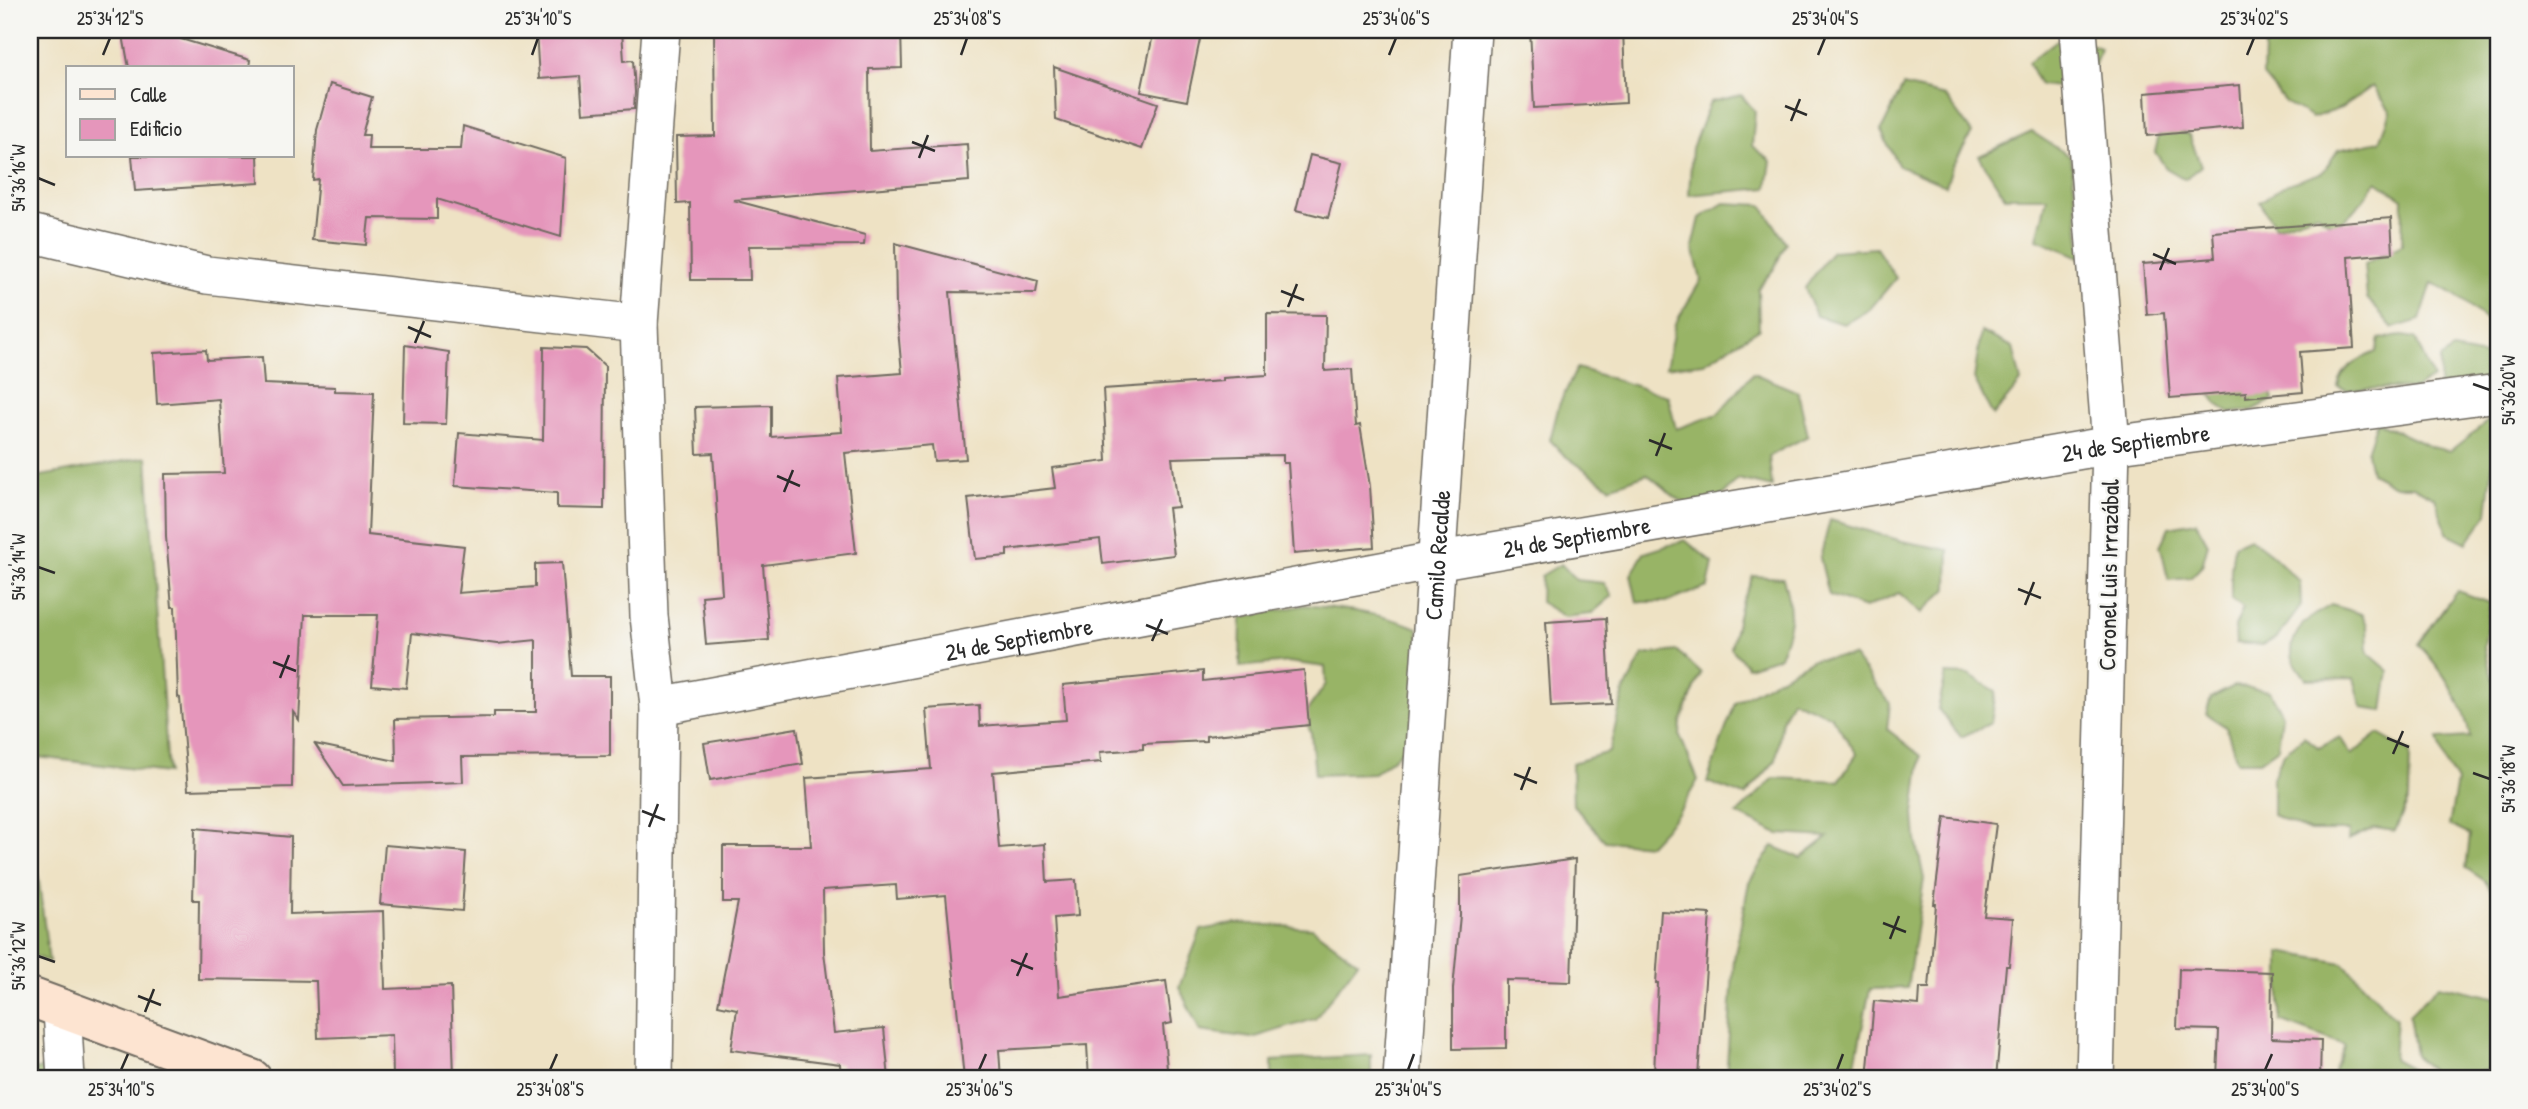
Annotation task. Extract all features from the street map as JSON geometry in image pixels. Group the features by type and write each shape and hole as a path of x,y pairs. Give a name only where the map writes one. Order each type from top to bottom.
{"main road":[{"path":"46,1003 252,1079"}],"street":[{"path":"654,1079 659,706 649,616 639,324 661,30"},
{"name":"Camilo Recalde","path":"1402,1079 1472,30"},
{"name":"Coronel Luis Irrazábal","path":"2078,30 2111,445 2095,1079"},
{"path":"30,233 207,275 639,324"},
{"name":"24 de Septiembre","path":"659,706 1435,561 2111,445 2498,393"},
{"path":"46,1003 66,1079"}],"green space":[{"path":"2295,30 2356,30 2378,39 2380,30 2498,30 2498,329 2458,297 2432,283 2420,320 2393,328 2367,298 2364,264 2402,245 2403,199 2377,181 2356,209 2334,227 2317,213 2275,227 2260,202 2285,185 2323,172 2338,150 2380,141 2391,112 2373,86 2341,108 2312,118 2285,102 2263,76 2264,47"},
{"path":"2064,35 2100,48 2087,90 2040,85 2028,62"},
{"path":"1903,86 1945,96 1972,133 1952,167 1946,186 1899,166 1881,131"},
{"path":"1741,95 1755,111 1752,146 1771,161 1767,188 1689,195 1692,148 1710,102"},
{"path":"2170,128 2189,135 2201,166 2185,179 2166,168 2155,152 2159,135"},
{"path":"2032,132 2071,157 2082,258 2037,239 2047,197 2005,197 1979,156"},
{"path":"1724,203 1762,205 1786,243 1774,269 1758,288 1759,329 1704,363 1666,367 1675,324 1701,280 1693,247 1700,218"},
{"path":"1876,248 1896,278 1870,309 1844,324 1816,316 1805,288 1832,251"},
{"path":"1981,332 2013,347 2021,382 1993,416 1974,379"},
{"path":"2402,336 2415,338 2433,378 2415,389 2347,390 2338,387 2347,369 2376,352 2379,339"},
{"path":"2453,350 2495,358 2498,350 2498,383 2439,385 2440,359"},
{"path":"1577,368 1668,396 1676,429 1718,414 1753,373 1798,392 1808,436 1769,456 1772,487 1738,479 1705,514 1676,498 1647,474 1610,487 1564,455 1550,440 1559,405"},
{"path":"2263,368 2273,400 2253,410 2231,413 2217,404 2205,386"},
{"path":"2498,416 2498,464 2493,462 2487,514 2467,543 2447,533 2435,498 2413,486 2395,486 2371,473 2367,452 2377,422 2431,447 2450,451 2493,417"},
{"path":"147,457 168,773 30,756 30,478"},
{"path":"1830,520 1902,541 1949,550 1948,588 1922,613 1899,593 1865,608 1829,595 1820,558"},
{"path":"2196,522 2208,544 2202,566 2190,578 2169,580 2160,546 2169,527"},
{"path":"2250,538 2300,582 2301,606 2277,638 2262,645 2236,643 2235,627 2243,608 2231,599 2234,545"},
{"path":"1685,540 1713,563 1708,587 1666,602 1637,602 1631,575 1644,553"},
{"path":"1561,564 1576,580 1604,583 1612,596 1591,614 1565,617 1540,602 1541,576"},
{"path":"1753,576 1783,578 1789,600 1790,618 1779,657 1748,667 1731,648 1740,608"},
{"path":"2457,591 2490,603 2484,648 2498,698 2498,901 2485,881 2466,868 2470,835 2449,825 2457,782 2445,762 2438,739 2470,737 2463,711 2451,687 2418,644"},
{"path":"1305,605 1376,615 1418,628 1425,733 1374,773 1315,775 1311,733 1304,715 1326,684 1325,667 1288,662 1240,667 1241,618"},
{"path":"2331,605 2362,614 2367,625 2368,653 2389,671 2383,711 2362,708 2354,678 2306,679 2294,661 2292,646 2298,631"},
{"path":"1677,651 1701,673 1681,722 1680,736 1698,780 1678,814 1649,845 1605,841 1573,805 1572,763 1609,752 1624,691 1643,655"},
{"path":"1853,656 1890,703 1887,729 1921,756 1914,814 1924,879 1907,988 1870,989 1854,1069 1808,1065 1806,1079 1726,1079 1734,959 1749,882 1773,846 1801,858 1828,837 1778,834 1737,814 1774,778 1839,781 1857,754 1831,716 1792,700 1782,720 1776,760 1745,796 1707,782 1735,703 1813,659"},
{"path":"1946,674 1968,675 1996,691 1991,723 1961,737 1938,709"},
{"path":"2234,686 2270,691 2282,715 2278,748 2260,761 2237,761 2226,727 2206,714 2211,698"},
{"path":"2378,734 2410,752 2409,799 2395,831 2374,828 2348,840 2349,831 2310,831 2273,815 2273,778 2283,754 2304,736 2319,748 2340,737 2351,755"},
{"path":"30,812 49,962 30,955"},
{"path":"1236,923 1312,928 1358,962 1315,1019 1252,1038 1200,1031 1179,987 1201,930"},
{"path":"2280,952 2343,963 2396,1019 2393,1059 2431,1079 2331,1079 2345,1045 2280,1021"},
{"path":"2439,985 2498,998 2498,1065 2489,1070 2440,1079 2415,1056 2409,1015"},
{"path":"1371,1055 1371,1079 1272,1079 1272,1061"},
{"path":"46,1066 95,1076 95,1079 30,1079 30,1072"}],"building":[{"path":"122,30 166,30 182,35 181,39 250,60 249,66 129,66"},
{"path":"536,30 622,30 624,61 633,60 634,109 583,113 580,76 539,79"},
{"path":"714,30 901,30 902,68 869,69 870,151 967,144 969,181 733,200 865,235 864,245 749,246 750,280 691,280 690,203 677,204 676,137 715,136"},
{"path":"1154,30 1202,30 1187,101 1141,92"},
{"path":"1530,30 1623,30 1626,103 1534,108"},
{"path":"1054,67 1158,103 1142,149 1056,120"},
{"path":"330,84 372,97 362,135 369,135 368,149 461,149 463,126 566,158 561,237 437,199 437,219 369,218 366,245 312,240 318,179 313,180 317,130"},
{"path":"2240,85 2243,127 2147,136 2145,93"},
{"path":"1310,155 1342,163 1328,218 1296,210"},
{"path":"132,158 258,158 259,183 135,191"},
{"path":"2391,218 2393,253 2348,257 2354,348 2300,352 2303,392 2246,397 2246,392 2170,398 2164,313 2147,315 2143,264 2215,258 2213,232"},
{"path":"895,243 1038,281 1036,293 950,292 966,459 934,461 932,445 845,453 856,553 763,565 769,640 706,645 702,596 722,594 713,453 697,454 695,407 771,405 771,437 842,432 838,378 902,373 896,307"},
{"path":"1267,314 1326,315 1325,371 1352,369 1356,426 1360,425 1370,486 1374,547 1294,554 1288,463 1283,463 1283,455 1172,458 1178,507 1168,508 1174,555 1103,564 1100,539 1007,550 1007,556 975,559 968,498 1055,488 1052,468 1107,461 1103,389 1223,381 1223,378 1267,375"},
{"path":"405,345 449,352 446,424 403,423"},
{"path":"544,347 586,349 605,366 604,509 557,508 557,493 455,486 459,433 543,440"},
{"path":"206,350 207,360 262,357 264,384 335,387 335,391 374,392 368,535 464,546 458,593 535,587 535,564 562,563 571,676 610,676 610,756 462,757 463,782 343,786 315,744 396,761 395,719 494,717 494,712 536,712 536,640 497,644 412,633 406,688 372,685 378,615 305,615 299,720 293,712 292,787 188,790 178,697 175,607 172,607 166,537 165,474 224,473 219,399 157,404 154,353"},
{"path":"1606,618 1611,704 1551,707 1546,622"},
{"path":"1304,670 1309,725 1206,736 1206,741 1143,744 1143,749 1100,752 1101,762 993,772 999,848 1045,844 1047,882 1076,880 1078,916 1054,918 1059,996 1166,981 1172,1023 1163,1025 1168,1079 1089,1079 1087,1045 999,1050 1001,1079 964,1079 946,895 897,899 896,885 823,890 824,952 834,1033 884,1028 889,1079 841,1079 840,1064 731,1050 737,1009 718,1005 738,902 723,902 723,846 811,846 806,778 931,769 926,709 979,705 980,726 1066,720 1063,685 1203,671 1203,681"},
{"path":"797,728 803,764 710,780 704,743"},
{"path":"1945,817 1996,824 1984,916 2013,918 1996,1079 1867,1079 1874,1001 1919,1005 1920,988 1929,988 1934,904"},
{"path":"195,828 291,837 290,914 383,911 385,989 451,986 454,1076 393,1077 392,1035 318,1038 316,981 198,979 199,900 193,900"},
{"path":"385,845 466,852 462,911 380,904"},
{"path":"1575,859 1571,982 1506,980 1506,1048 1453,1049 1453,989 1460,915 1460,876"},
{"path":"1661,911 1710,914 1698,1076 1654,1074"},
{"path":"2179,969 2272,972 2271,1038 2321,1040 2320,1079 2217,1079 2219,1030 2177,1029"}]}
